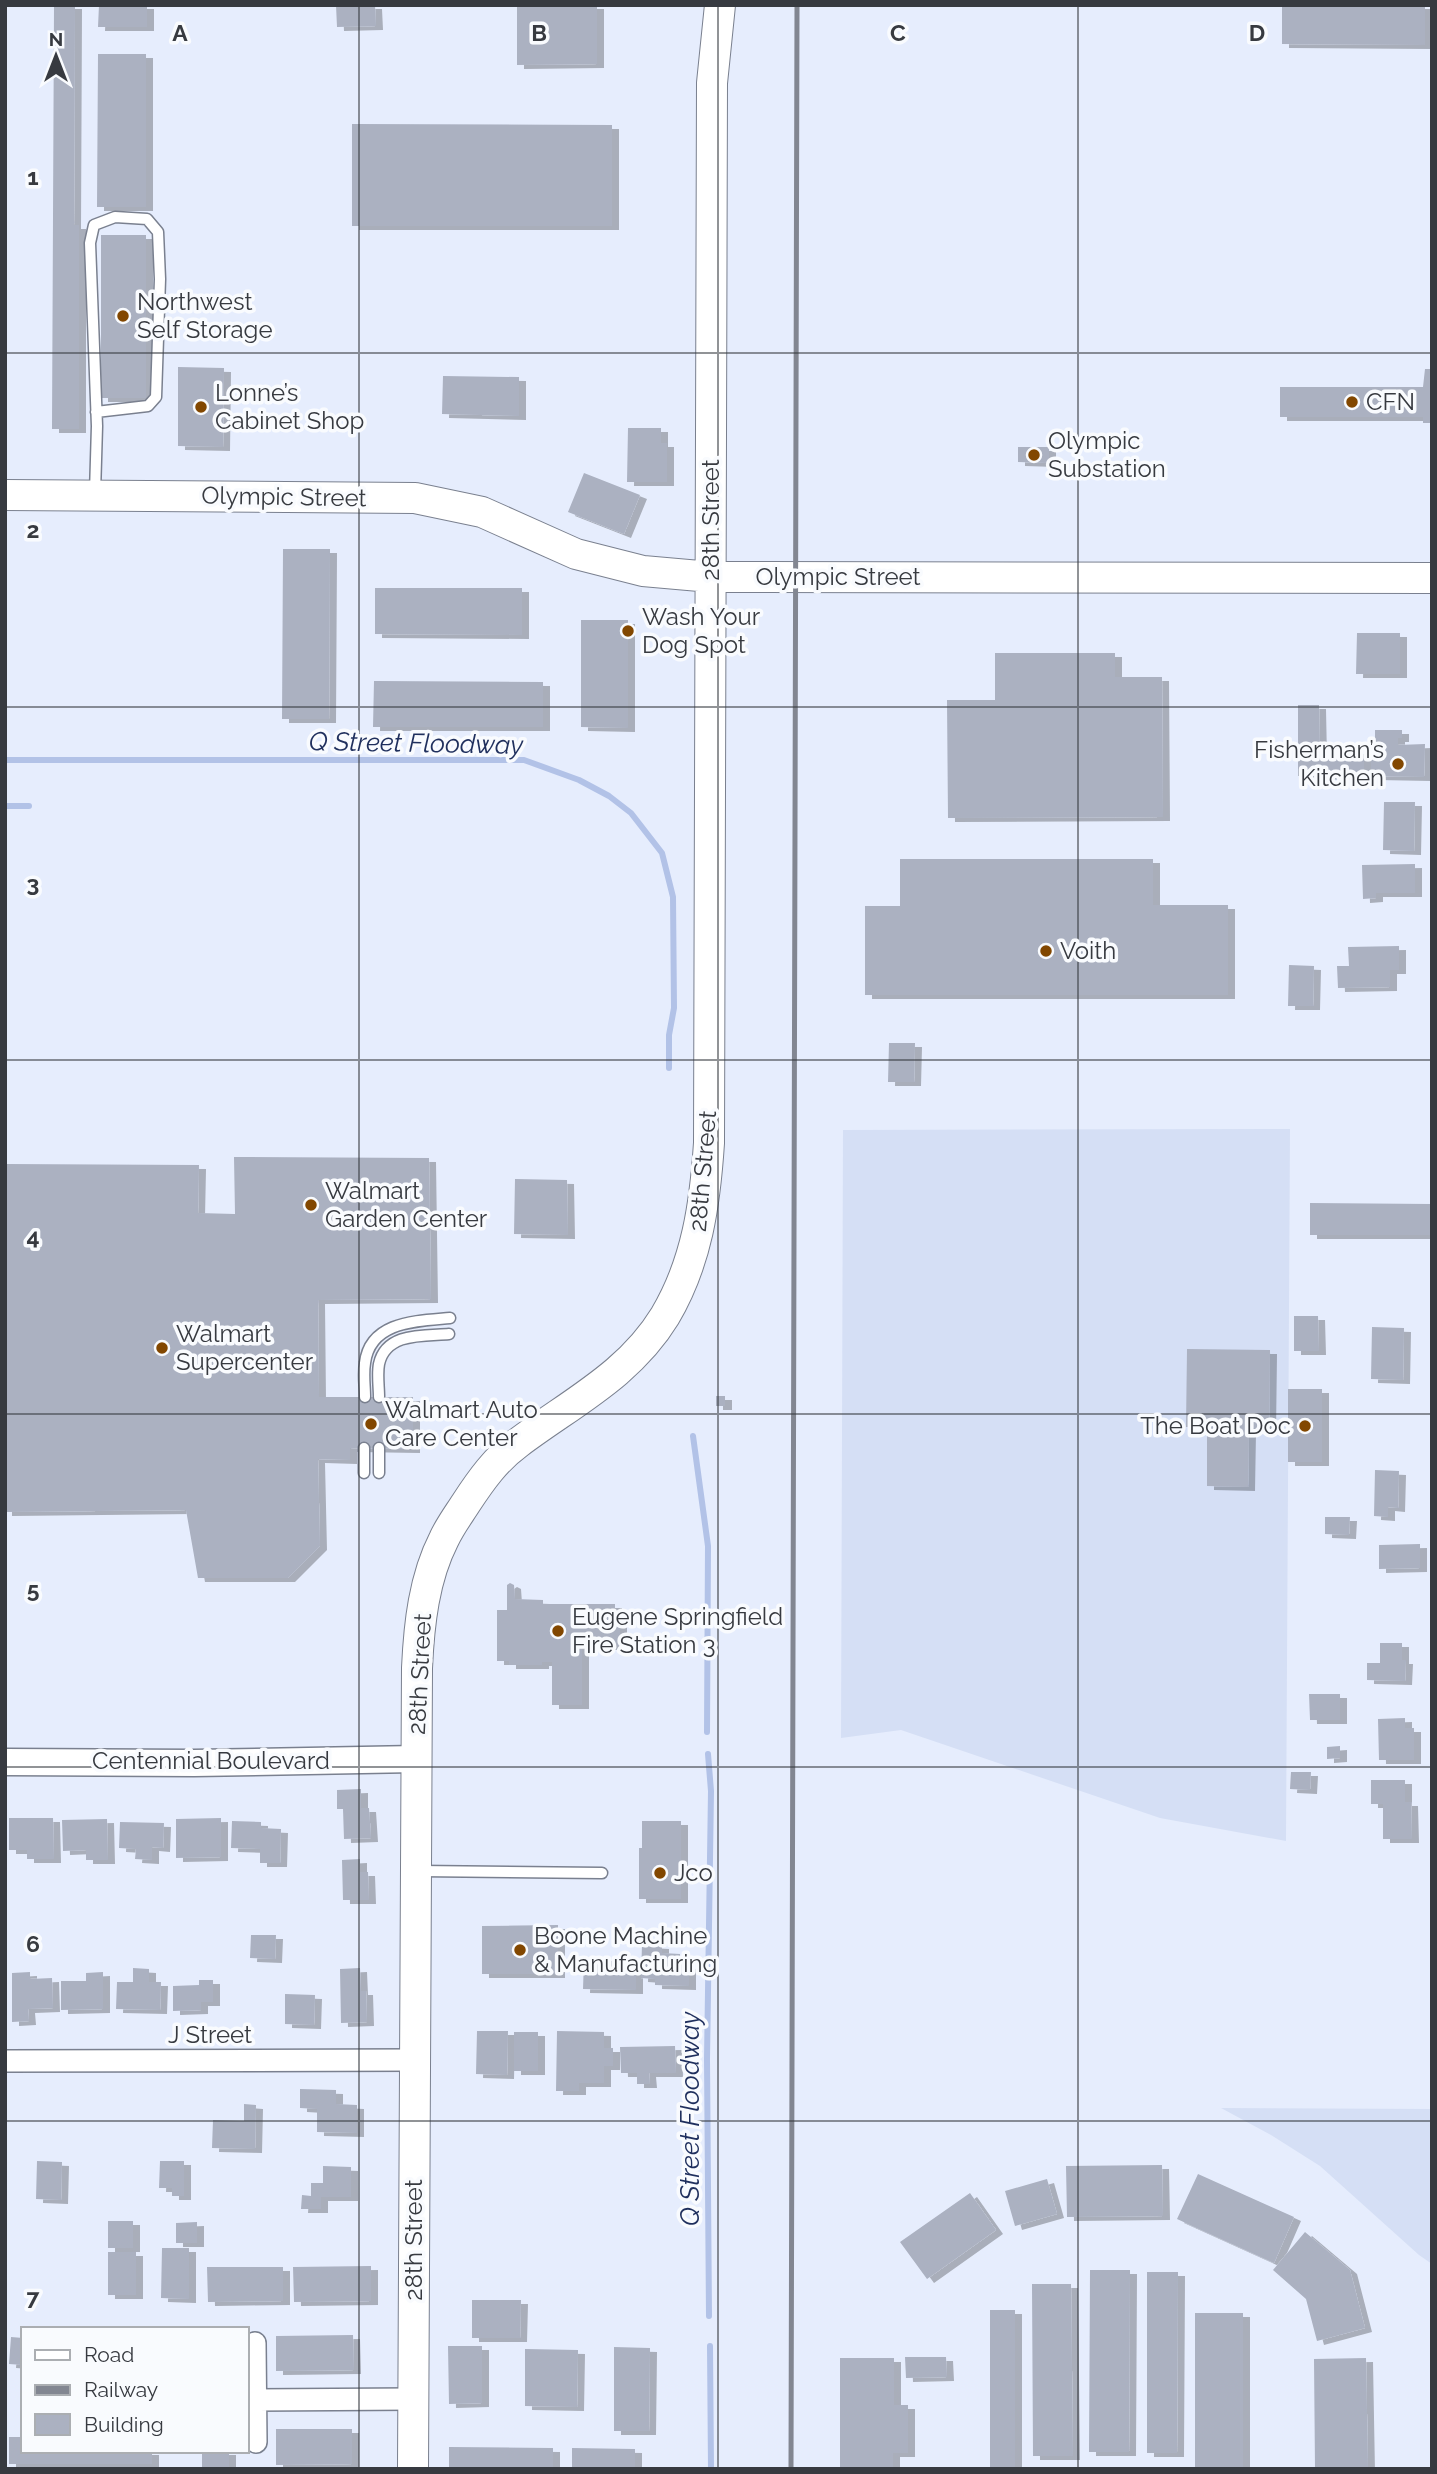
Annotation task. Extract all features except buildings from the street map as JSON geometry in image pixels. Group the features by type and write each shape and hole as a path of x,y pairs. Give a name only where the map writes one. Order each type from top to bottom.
{"main road":[{"name":"28th Street","path":"413,2469 416,1759 419,1629 425,1593 443,1539 485,1473 515,1445 605,1383 636,1353 665,1316 697,1241 706,1197 709,1143 712,83 720,5"},
{"name":"Olympic Street","path":"5,495 415,498 482,512 576,554 643,570 711,578 1432,578"}],"street":[{"name":"Centennial Boulevard","path":"5,1762 194,1763 416,1759"},
{"name":"J Street","path":"5,2062 415,2060"},
{"path":"255,2343 256,2442"},
{"path":"256,2400 413,2399"}],"lane":[{"path":"95,496 96,412 90,243 94,225 115,217 147,219 158,232 160,279 156,397 148,406 96,412"},
{"path":"365,1397 365,1361 377,1336 404,1323 450,1318"},
{"path":"379,1397 379,1363 388,1346 407,1336 449,1335"},
{"path":"364,1448 364,1473"},
{"path":"379,1448 379,1473"},
{"path":"416,1871 602,1873"}],"shaded area":[{"path":"1290,1129 1286,1841 1160,1818 901,1730 841,1738 843,1130"},
{"path":"1221,2108 1432,2109 1432,2264 1320,2166"}],"waterway":[{"name":"Q Street Floodway","path":"5,760 524,760 579,780 609,796 631,813 662,853 673,897 674,1008 669,1035 669,1068"},
{"path":"5,806 29,806"},
{"name":"Q Street Floodway","path":"693,1436 708,1546 707,1732"},
{"name":"Q Street Floodway","path":"708,1754 711,1791 707,2059 709,2316"},
{"name":"Q Street Floodway","path":"710,2346 711,2469"}],"railway":[{"path":"791,2469 797,5"}],"place":[{"name":"Northwest Self Storage","path":"123,316"},
{"name":"CFN","path":"1352,402"},
{"name":"Lonne’s Cabinet Shop","path":"201,407"},
{"name":"Olympic Substation","path":"1034,455"},
{"name":"Wash Your Dog Spot","path":"628,631"},
{"name":"Fisherman’s Kitchen","path":"1398,764"},
{"name":"Voith","path":"1046,951"},
{"name":"Walmart Garden Center","path":"311,1205"},
{"name":"Walmart Supercenter","path":"162,1348"},
{"name":"Walmart Auto Care Center","path":"371,1424"},
{"name":"The Boat Doc","path":"1305,1426"},
{"name":"Eugene Springfield Fire Station 3","path":"558,1631"},
{"name":"Jco","path":"660,1873"},
{"name":"Boone Machine & Manufacturing","path":"520,1950"}]}
